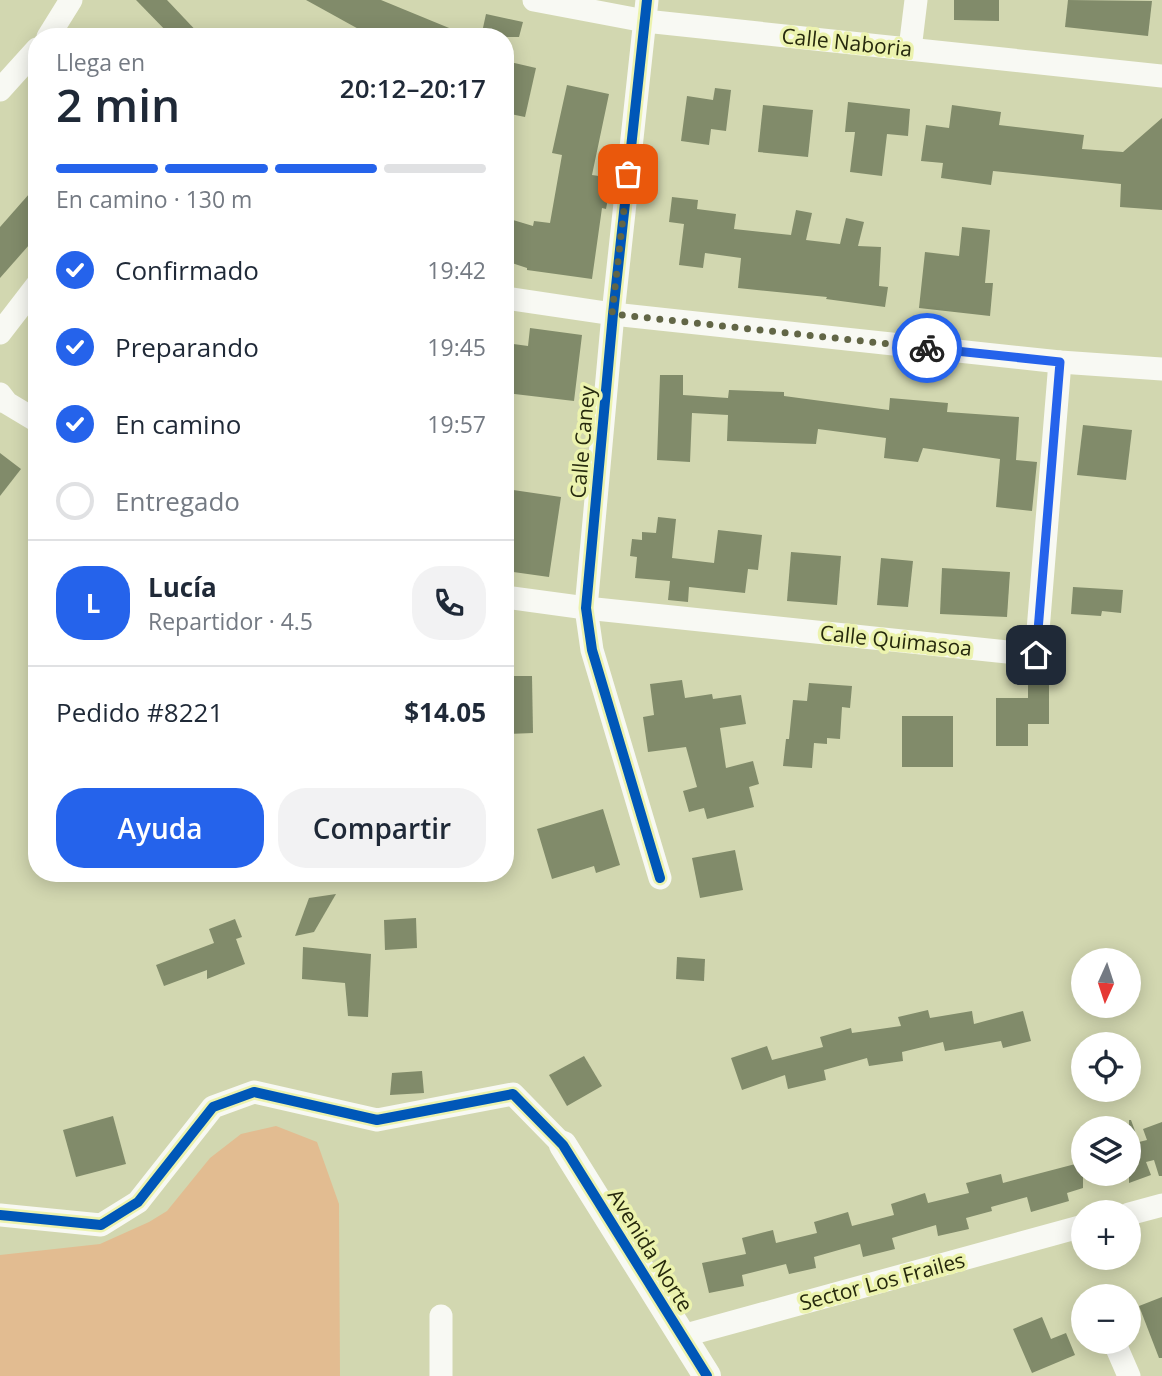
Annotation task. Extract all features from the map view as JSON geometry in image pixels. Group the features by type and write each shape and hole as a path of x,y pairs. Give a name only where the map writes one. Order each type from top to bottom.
{"street":[{"path":"54,28 71,0"},
{"name":"Calle Naboria","path":"534,0 646,10 910,49 1162,76"},
{"path":"910,49 916,0"},
{"name":"Calle Caney","path":"646,10 612,314 586,608 592,650 660,878"},
{"path":"0,90 28,59"},
{"path":"0,333 28,297"},
{"path":"514,299 612,314 1060,362 1162,369"},
{"name":"Calle Quimasoa","path":"514,598 1036,655 1060,362"},
{"path":"0,394 7,403 28,416"},
{"path":"0,1215 101,1225 138,1202 213,1107 254,1092 377,1120 513,1094 563,1145"},
{"name":"Avenida Norte","path":"563,1145 706,1376"},
{"path":"1141,1211 1162,1205"},
{"name":"Sector Los Frailes","path":"682,1336 1071,1229"},
{"path":"441,1316 441,1376"},
{"path":"1119,1354 1129,1376"}],"shaded area":[{"path":"276,1126 317,1142 339,1204 340,1376 0,1376 0,1255 100,1244 149,1222 167,1211 210,1158 241,1134"}],"building":[{"path":"136,0 167,0 193,28 163,28"},
{"path":"306,0 381,0 449,28 357,28"},
{"path":"954,0 999,0 999,21 954,20"},
{"path":"1068,0 1152,1 1148,36 1065,27"},
{"path":"486,14 523,22 519,37 514,37 514,28 483,28"},
{"path":"514,63 536,68 525,117 514,115"},
{"path":"567,85 609,94 592,175 612,178 606,209 602,208 592,279 527,270 514,264 514,220 533,226 534,221 550,223 562,155 552,153"},
{"path":"715,88 731,90 726,131 711,129 709,145 681,141 687,96 713,100"},
{"path":"848,102 910,109 908,136 887,134 882,176 850,172 855,132 845,132"},
{"path":"763,105 813,110 808,157 758,152"},
{"path":"952,105 1001,112 999,125 1084,135 1082,149 1123,152 1162,118 1162,210 1120,207 1121,184 993,171 991,185 941,178 943,163 921,161 926,125 949,128"},
{"path":"28,195 28,246 0,278 0,227"},
{"path":"672,197 698,200 697,209 736,214 734,229 791,235 796,210 812,213 806,240 840,244 846,218 864,222 858,246 881,247 879,286 888,287 885,307 826,299 827,297 738,288 741,258 705,253 703,268 679,265 684,224 669,222"},
{"path":"962,227 990,230 985,283 993,283 990,316 919,308 925,252 959,256"},
{"path":"530,328 582,335 574,401 514,394 514,344 528,346"},
{"path":"660,375 683,375 683,395 728,398 729,390 784,392 784,396 889,410 890,398 948,403 947,412 1019,417 1016,460 1037,462 1032,511 996,507 1000,459 923,448 918,462 884,458 886,438 818,429 816,444 727,441 728,415 692,413 690,462 657,460"},
{"path":"1083,425 1132,430 1126,480 1077,475"},
{"path":"0,453 21,469 0,496"},
{"path":"514,490 561,497 549,577 514,572"},
{"path":"658,517 676,519 672,558 714,563 718,530 762,535 758,570 748,569 745,593 689,587 688,602 668,600 670,581 635,578 637,557 630,556 632,539 642,540 642,532 656,533"},
{"path":"791,552 841,556 837,605 787,601"},
{"path":"881,558 913,561 908,607 877,605"},
{"path":"942,568 1010,572 1007,617 940,614"},
{"path":"1073,587 1123,590 1121,613 1102,611 1101,616 1071,614"},
{"path":"1028,675 1049,675 1049,724 1028,724 1028,746 996,746 996,698 1028,698"},
{"path":"514,676 532,676 533,733 514,734"},
{"path":"682,680 685,698 712,694 713,699 741,695 746,724 720,728 726,768 753,761 759,784 749,787 754,807 707,819 704,808 689,812 683,791 697,787 686,747 648,752 643,717 654,715 650,684"},
{"path":"809,683 852,686 850,708 842,707 840,739 827,738 827,744 814,743 812,768 783,766 793,700 807,701"},
{"path":"902,716 953,716 953,767 902,767"},
{"path":"603,809 620,865 596,873 594,866 552,879 537,829"},
{"path":"735,850 743,890 700,898 692,858"},
{"path":"336,894 314,932 295,936 309,898"},
{"path":"416,918 417,948 385,950 384,920"},
{"path":"235,919 242,937 236,939 245,964 207,979 207,970 164,986 156,965 214,943 209,929"},
{"path":"303,947 371,954 368,1017 348,1016 345,983 302,979"},
{"path":"677,957 705,959 704,981 676,979"},
{"path":"928,1010 930,1018 972,1011 974,1024 1023,1011 1031,1041 1003,1048 1001,1041 945,1051 943,1042 902,1052 903,1061 869,1066 867,1058 824,1070 826,1080 788,1089 785,1075 742,1090 731,1058 767,1046 772,1060 823,1047 820,1037 851,1028 852,1033 901,1026 898,1017"},
{"path":"584,1056 602,1086 567,1106 549,1075"},
{"path":"422,1071 424,1093 390,1095 392,1073"},
{"path":"113,1116 126,1164 76,1177 63,1130"},
{"path":"1162,1122 1162,1176 1159,1176 1154,1160 1146,1162 1151,1175 1141,1179 1141,1142 1147,1140 1143,1129"},
{"path":"1071,1165 1071,1186 1083,1188 1067,1193 1069,1201 1031,1212 1027,1197 991,1207 992,1211 966,1218 969,1229 938,1236 936,1225 892,1238 895,1249 863,1257 860,1244 814,1257 816,1268 789,1274 786,1264 742,1275 744,1286 709,1293 702,1263 746,1254 742,1238 773,1230 776,1243 817,1233 814,1222 848,1212 852,1226 894,1215 891,1204 925,1193 928,1203 969,1193 966,1183 1001,1174 1003,1183"},
{"path":"1162,1297 1162,1358 1159,1358 1141,1305"},
{"path":"1042,1317 1051,1339 1066,1333 1071,1354 1075,1355 1032,1373 1013,1329"}],"cycle path":[{"path":"647,0 613,314 586,608 592,650 660,878"},
{"path":"0,1215 101,1225 138,1202 213,1107 254,1092 377,1120 513,1094 563,1145 707,1376"}],"way so far":[{"path":"628,174 612,314 927,348"}],"route":[{"path":"927,348 1060,362 1036,655"}]}
